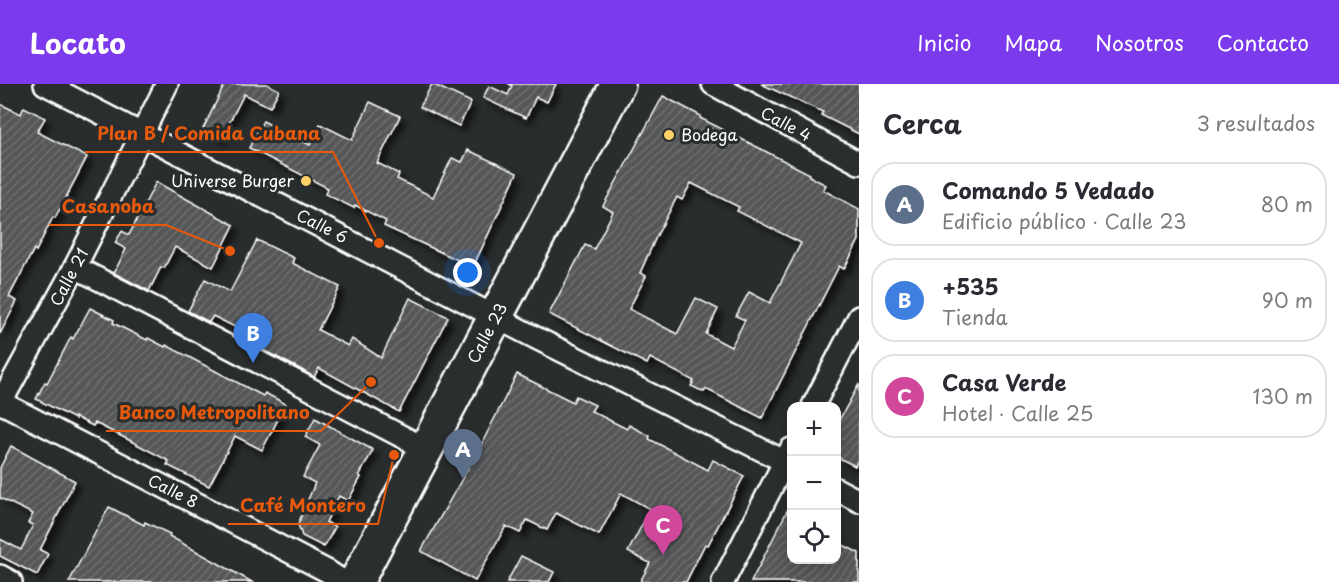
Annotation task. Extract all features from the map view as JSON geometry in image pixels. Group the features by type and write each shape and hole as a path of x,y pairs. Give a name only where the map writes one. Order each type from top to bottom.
{"main road":[{"name":"Calle 23","path":"356,582 618,84"}],"street":[{"name":"Calle 6","path":"45,84 495,316 787,457"},
{"name":"Calle 21","path":"0,403 75,267 167,84"},
{"name":"Calle 4","path":"712,84 859,163"},
{"path":"75,267 426,450"},
{"path":"815,402 859,317"},
{"name":"Calle 8","path":"0,403 345,582"},
{"path":"723,582 787,462"},
{"path":"841,491 859,501"},
{"path":"0,576 11,582"}],"building":[{"path":"225,84 267,84 279,90 270,107 244,94 221,139 203,129"},
{"path":"432,84 471,102 459,126 420,107"},
{"path":"509,84 556,84 547,102 536,97 526,118 483,98 489,86 508,95 512,86"},
{"path":"761,84 859,84 859,134 821,115 823,112"},
{"path":"663,96 701,116 700,118 810,174 809,176 826,185 823,190 859,209 859,240 844,269 839,266 762,418 706,389 704,392 691,386 694,381 650,358 647,364 549,314 585,245 594,249 613,212 603,206","holes":["691,183 739,207 737,211 801,243 770,303 749,292 736,316 745,320 731,347 706,334 718,309 696,298 677,334 629,309 646,276 640,273 656,237 677,197 682,200"]},
{"path":"370,102 400,116 377,163 399,174 397,179 433,197 452,158 462,162 468,150 517,173 473,267 384,226 386,221 355,205 354,208 325,194 328,188 249,148 263,121 310,145 320,124 352,140"},
{"path":"0,104 21,114 24,107 45,118 37,132 87,157 9,297 17,301 0,334"},
{"path":"156,182 234,225 213,267 175,247 164,268 161,267 149,291 114,273 126,249 115,243 122,231 129,235"},
{"path":"257,240 294,258 292,263 340,287 318,330 348,346 352,339 381,358 410,298 448,317 399,412 319,368 314,377 263,350 267,343 213,316 209,322 188,311 205,279 230,292"},
{"path":"90,308 114,320 113,323 147,340 148,338 165,347 166,345 263,396 265,393 286,404 262,450 235,436 209,486 167,465 169,461 129,440 95,423 93,426 75,417 75,419 36,399"},
{"path":"517,374 573,402 576,396 595,405 591,411 627,429 629,425 650,436 649,439 708,470 713,460 744,476 686,582 640,582 650,563 628,552 650,509 621,493 599,535 556,513 547,530 527,520 520,533 506,526 475,581 421,551 479,449"},
{"path":"859,384 859,458 855,466 841,459 841,417"},
{"path":"315,418 373,450 348,501 339,496 326,522 335,527 324,547 302,536 298,524 315,483 303,477 320,445 305,437"},
{"path":"11,446 75,481 40,550 48,554 37,575 0,556 0,539 21,550 33,525 28,523 33,514 0,498 0,468"},
{"path":"109,507 144,525 145,522 170,534 169,536 252,582 69,582"},
{"path":"787,511 787,564 841,564 841,544 859,553 859,582 751,582"},
{"path":"521,556 554,572 549,582 507,582"}],"place":[{"name":"Bodega","path":"669,135"},
{"name":"Universe Burger","path":"306,181"},
{"name":"Plan B / Comida Cubana","path":"379,243"},
{"name":"Casanoba","path":"230,251"},
{"name":"+535","path":"253,363"},
{"name":"Banco Metropolitano","path":"371,382"},
{"name":"Café Montero","path":"394,455"},
{"name":"Comando 5 Vedado","path":"463,479"},
{"name":"Casa Verde","path":"663,555"}]}
